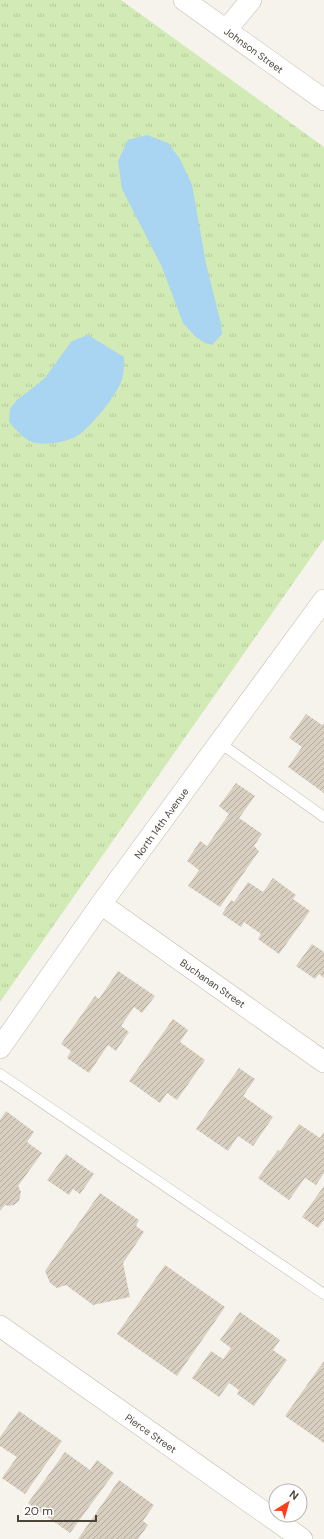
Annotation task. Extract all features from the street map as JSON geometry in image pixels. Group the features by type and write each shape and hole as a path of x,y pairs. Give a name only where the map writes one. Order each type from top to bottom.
{"street":[{"name":"Johnson Street","path":"184,0 324,100"},
{"path":"226,30 251,0"},
{"name":"North 14th Avenue","path":"0,1048 101,904 324,600"},
{"name":"Buchanan Street","path":"101,904 324,1062"},
{"name":"Pierce Street","path":"0,1326 302,1539"}],"lane":[{"path":"220,743 324,817"},
{"path":"0,1074 324,1294"}],"green space":[{"path":"0,0 121,0 324,147 324,539 0,1002"}],"water":[{"path":"147,135 168,143 180,159 192,185 206,264 221,324 222,334 212,345 205,343 196,337 183,323 162,267 122,189 118,161 128,140"},
{"path":"88,335 124,357 123,376 118,388 97,417 76,437 64,441 44,444 29,441 9,422 10,409 17,400 44,379 72,341"}],"building":[{"path":"306,714 322,725 324,723 324,793 288,767 302,747 289,738"},
{"path":"236,783 255,796 239,818 262,834 254,846 259,851 220,907 188,886 199,870 187,861 200,841 207,846 229,814 219,806"},
{"path":"273,878 296,895 293,899 310,911 279,954 258,939 261,934 244,922 241,927 222,914 231,900 234,902 248,882 263,892"},
{"path":"312,944 324,952 324,978 319,974 315,979 296,966"},
{"path":"118,971 155,996 142,1013 134,1007 121,1026 129,1032 116,1051 108,1045 89,1073 67,1058 71,1051 61,1044 95,996 99,999"},
{"path":"173,1019 188,1030 180,1042 205,1060 177,1100 167,1093 160,1103 129,1081"},
{"path":"239,1068 255,1079 243,1096 273,1117 253,1146 238,1136 228,1151 196,1129"},
{"path":"6,1111 34,1132 27,1142 42,1153 18,1186 21,1192 19,1201 14,1205 5,1205 0,1211 0,1120"},
{"path":"299,1124 320,1138 324,1132 324,1173 316,1185 305,1178 289,1200 258,1178"},
{"path":"66,1154 94,1174 80,1194 73,1189 69,1195 47,1180"},
{"path":"324,1186 324,1220 318,1228 302,1217"},
{"path":"100,1193 139,1220 136,1226 144,1232 123,1263 130,1297 93,1305 66,1285 57,1288 50,1283 45,1271"},
{"path":"165,1265 225,1307 177,1376 117,1334"},
{"path":"240,1312 280,1340 273,1350 287,1360 254,1406 237,1394 239,1390 229,1383 219,1397 192,1378 211,1351 223,1359 231,1348 220,1340"},
{"path":"324,1361 324,1443 285,1416"},
{"path":"19,1411 62,1441 25,1494 2,1478 17,1457 0,1446 0,1437"},
{"path":"65,1452 90,1470 97,1460 114,1473 70,1533 28,1503"},
{"path":"119,1480 154,1505 143,1521 148,1525 138,1539 78,1539"}]}
